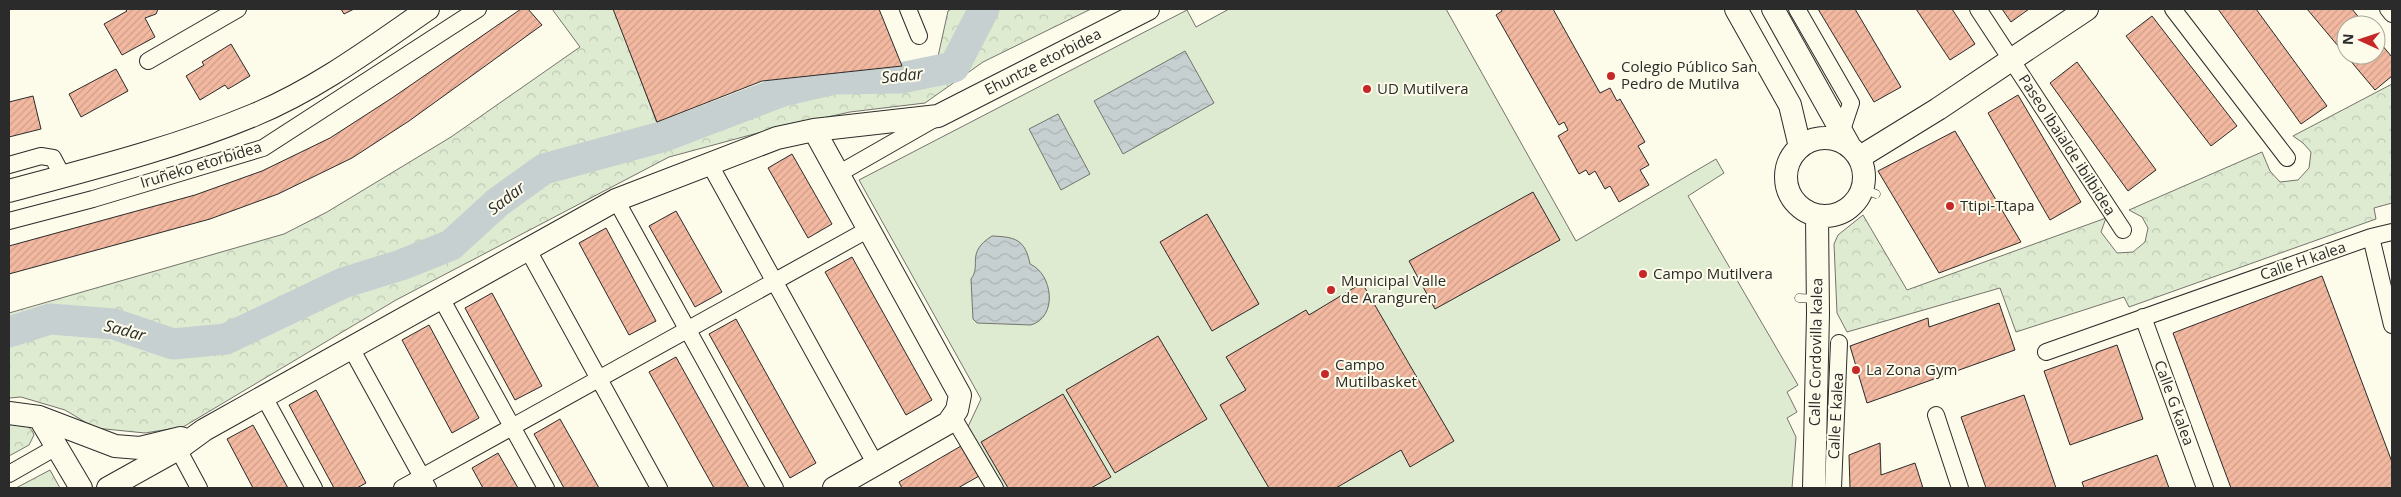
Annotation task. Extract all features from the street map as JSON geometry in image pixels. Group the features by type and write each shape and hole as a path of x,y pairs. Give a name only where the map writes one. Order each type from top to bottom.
{"street":[{"path":"148,61 238,9"},
{"name":"Iruñeko etorbidea","path":"9,191 180,143 255,115 319,82 428,9"},
{"name":"Iruñeko etorbidea","path":"9,221 93,199 263,148 478,9"},
{"path":"908,9 919,36"},
{"name":"Ehuntze etorbidea","path":"838,174 938,116 1148,9"},
{"path":"1736,9 1790,105 1800,147"},
{"path":"1773,9 1850,144 1864,182 1870,191 1859,197 1846,210 1833,215 1817,216 1806,211 1794,201 1786,181 1790,161 1800,147 1819,138 1836,138 1850,144"},
{"path":"1797,9 1851,103 1850,144"},
{"name":"Paseo Ibaialde ibilbidea","path":"1978,9 2123,230"},
{"name":"Paseo Ibaialde ibilbidea","path":"1850,144 2012,60 2087,9"},
{"path":"2173,9 2287,158"},
{"path":"2388,9 2392,14"},
{"name":"Ehuntze etorbidea","path":"204,430 616,200 709,162 776,138 814,130 938,116"},
{"path":"814,130 960,395 955,414 948,423 834,488"},
{"path":"9,165 42,156 53,158 62,177"},
{"path":"709,162 876,465"},
{"path":"616,200 775,488"},
{"name":"Calle Cordovilla kalea","path":"1814,488 1809,299 1817,216"},
{"path":"402,488 425,483 512,428 869,229"},
{"name":"Calle H kalea","path":"2143,317 2371,237 2392,232"},
{"path":"2371,237 2392,325"},
{"path":"528,250 659,488"},
{"path":"440,298 546,488"},
{"path":"2046,352 2143,317"},
{"name":"Calle G kalea","path":"2143,317 2205,488"},
{"name":"Calle E kalea","path":"1833,488 1839,343"},
{"path":"351,348 425,483"},
{"path":"264,397 314,488"},
{"path":"9,412 39,417 114,446 140,448 168,442 204,430"},
{"path":"955,414 995,488"},
{"path":"1936,415 1960,488"},
{"path":"39,417 58,446 81,488"},
{"path":"108,488 178,449 204,430"},
{"path":"9,474 58,446"},
{"path":"178,449 199,488"}],"green space":[{"path":"552,9 615,9 658,126 763,90 834,76 900,72 937,61 948,11 951,9 1091,9 983,62 925,103 850,112 769,130 669,157 396,300 183,427 145,433 95,428 65,410 21,397 9,398 9,313 284,234 327,212 451,137 580,47"},
{"name":"Municipal Valle de Aranguren","path":"1229,9 1446,9 1576,241 1716,159 1724,173 1688,196 1798,385 1787,392 1797,412 1787,418 1796,437 1792,488 999,488 966,431 981,399 859,180 1187,10 1196,27"},
{"path":"2392,84 2392,203 2374,208 2376,219 2129,307 2124,297 2016,332 2000,288 1847,332 1837,313 1834,244 1838,235 1863,215 1907,290 2106,218 2101,232 2117,253 2133,252 2145,242 2148,228 2142,217 2129,210 2262,152 2270,171 2280,182 2298,180 2309,168 2311,152 2293,136"},
{"path":"9,424 27,426 34,435 29,445 9,456"},
{"path":"50,470 60,488 16,488"}],"water":[{"path":"1185,51 1214,103 1123,154 1094,101"},
{"path":"1058,114 1090,174 1061,190 1029,129"},
{"path":"992,236 1007,237 1022,244 1030,264 1038,269 1048,286 1049,305 1040,320 1031,325 977,323 973,319 971,279 975,269 976,253 984,242"}],"building":[{"path":"125,9 158,9 156,14 145,18 155,37 122,55 104,24 127,11"},
{"path":"341,9 354,9 344,14"},
{"path":"521,9 528,9 542,25 409,121 352,158 278,194 210,219 9,274 9,246 195,195 262,171 330,138 392,98"},
{"path":"613,9 879,9 902,66 762,81 657,122"},
{"path":"1501,9 1553,9 1600,93 1610,88 1617,101 1620,99 1645,142 1638,146 1649,165 1640,170 1649,185 1619,202 1610,186 1605,189 1595,171 1589,175 1586,170 1579,174 1558,136 1568,130 1564,122 1559,125 1496,15 1502,11"},
{"path":"1818,9 1855,9 1901,87 1874,102"},
{"path":"1916,9 1952,9 1975,44 1950,60"},
{"path":"2002,9 2029,9 2011,22"},
{"path":"2218,9 2256,9 2327,106 2301,124"},
{"path":"2307,9 2352,9 2357,15 2336,15 2336,44"},
{"path":"2152,16 2237,126 2211,146 2126,36"},
{"path":"231,44 250,76 228,89 225,85 200,100 186,76 204,65 202,62"},
{"path":"2386,50 2392,57 2392,76 2375,90 2354,65 2386,65"},
{"path":"2077,62 2156,170 2128,191 2050,83"},
{"path":"116,69 128,91 81,117 69,94"},
{"path":"2018,95 2081,202 2050,220 1988,113"},
{"path":"33,96 41,129 9,137 9,102"},
{"name":"Ttipi-Ttapa","path":"1955,131 2021,242 1939,273 1878,171"},
{"path":"792,154 832,224 808,238 768,168"},
{"path":"1533,192 1560,240 1435,309 1409,261"},
{"path":"676,211 722,292 695,307 649,226"},
{"path":"1207,214 1259,304 1212,331 1160,242"},
{"path":"606,228 656,321 629,335 579,243"},
{"path":"852,257 932,400 906,415 825,272"},
{"path":"2322,276 2392,462 2392,488 2231,488 2173,333"},
{"name":"Campo Mutilbasket","path":"1362,283 1454,441 1410,467 1401,450 1336,488 1269,488 1220,405 1246,390 1226,357 1306,310 1309,315"},
{"path":"492,293 542,386 515,400 465,308"},
{"path":"1999,303 2015,350 1867,403 1850,346 1928,318 1929,327"},
{"path":"736,319 816,463 790,478 709,334"},
{"path":"429,325 479,418 452,433 402,340"},
{"path":"1158,336 1207,419 1115,473 1066,390"},
{"path":"2117,345 2143,419 2070,445 2044,371"},
{"path":"676,357 749,488 714,488 649,372"},
{"path":"316,390 366,483 357,488 334,488 289,405"},
{"path":"1063,394 1111,477 1091,488 1008,488 981,442"},
{"path":"2024,395 2056,488 1986,488 1961,417"},
{"path":"560,419 599,488 564,488 534,434"},
{"path":"253,425 288,488 253,488 227,439"},
{"path":"1880,443 1881,475 1915,463 1923,488 1850,488 1849,455"},
{"path":"961,446 979,476 958,488 902,488 899,482"},
{"path":"498,453 518,488 483,488 472,468"},
{"path":"2157,455 2169,488 2084,488 2082,482"}],"waterway":[{"name":"Sadar","path":"9,332 50,319 114,324 173,344 226,339 343,283 401,265 451,245 498,202 544,169 665,136 783,91 835,79 901,78 954,67 984,9"}],"place":[{"name":"Colegio Público San Pedro de Mutilva","path":"1611,76"},
{"name":"UD Mutilvera","path":"1367,89"},
{"name":"Ttipi-Ttapa","path":"1950,206"},
{"name":"Campo Mutilvera","path":"1643,274"},
{"name":"Municipal Valle de Aranguren","path":"1331,290"},
{"name":"La Zona Gym","path":"1856,370"},
{"name":"Campo Mutilbasket","path":"1325,374"}]}
